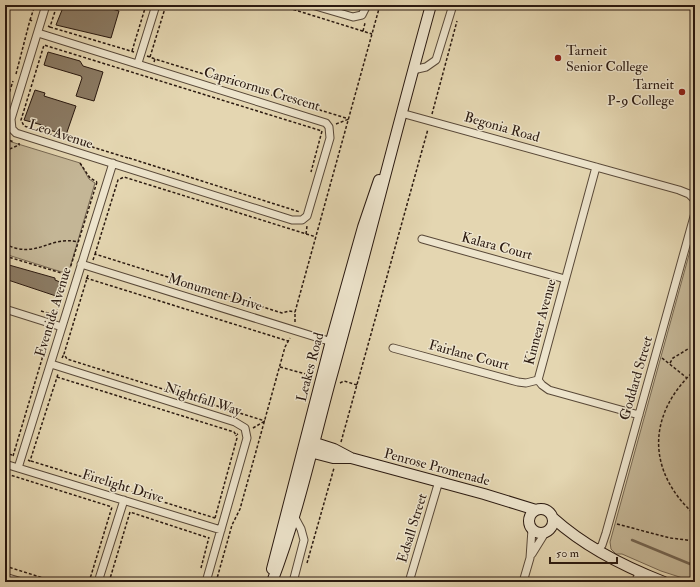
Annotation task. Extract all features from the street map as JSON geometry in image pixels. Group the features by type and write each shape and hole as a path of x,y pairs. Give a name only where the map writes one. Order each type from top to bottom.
{"main road":[{"name":"Leakes Road","path":"271,582 279,535 308,446 336,343 378,207 401,112 431,5"},
{"name":"Leakes Road","path":"271,582 294,516 308,446"},
{"name":"Penrose Promenade","path":"308,446 536,510"},
{"path":"514,504 530,526 538,533 546,532 577,536"},
{"path":"530,526 530,516 536,510 546,510 553,518 577,536 598,549 640,572 664,582"},
{"path":"546,532 553,525 553,518"}],"street":[{"name":"Leo Avenue","path":"46,5 11,119 12,129 22,135 113,163"},
{"path":"138,63 156,5"},
{"path":"312,5 353,17 362,15 367,5"},
{"path":"413,70 426,67 436,60 453,5"},
{"name":"Capricornus Crescent","path":"38,33 326,123 329,127 330,138 309,212 302,220 292,220 113,163"},
{"name":"Begonia Road","path":"401,112 596,167"},
{"name":"Eventide Avenue","path":"18,468 113,163"},
{"path":"596,167 685,192 691,195 695,200"},
{"name":"Kinnear Avenue","path":"596,167 538,380 549,390 639,415"},
{"name":"Goddard Street","path":"598,549 602,545 606,533 695,213"},
{"name":"Kalara Court","path":"422,239 565,279"},
{"name":"Monument Drive","path":"81,264 336,343"},
{"path":"5,310 62,327"},
{"name":"Fairlane Court","path":"393,348 518,382 526,383 538,380"},
{"name":"Nightfall Way","path":"50,364 243,425 247,438 221,530"},
{"name":"Firelight Drive","path":"5,464 221,530"},
{"name":"Edsall Street","path":"409,582 439,482"},
{"path":"98,582 124,500"},
{"path":"293,582 304,540 301,529 294,516"},
{"path":"530,526 530,558"},
{"path":"206,582 221,530"},
{"path":"522,582 530,558 546,532"},
{"path":"635,582 640,572"},
{"path":"5,577 22,582"}],"path":[{"path":"30,20 35,5"},
{"path":"50,27 57,5"},
{"path":"132,52 146,5"},
{"path":"150,57 166,5"},
{"path":"279,5 372,34"},
{"path":"216,582 232,524 240,509 288,341 295,330 295,312 380,5"},
{"path":"306,567 458,20"},
{"path":"128,158 24,126 21,120 44,45 322,131 310,175"},
{"path":"150,78 155,59 349,119"},
{"path":"5,139 19,143"},
{"path":"78,161 81,163 90,178 97,182 116,188"},
{"path":"30,461 118,180 124,177 316,237"},
{"path":"12,455 97,182"},
{"path":"5,244 30,251 64,240 78,242"},
{"path":"95,254 282,313 289,311 295,312"},
{"path":"5,256 68,275 78,276 288,341"},
{"path":"36,309 51,314 56,311"},
{"path":"670,363 673,358 688,349"},
{"path":"64,354 67,359 265,421"},
{"path":"656,357 662,358 670,363 687,378"},
{"path":"695,370 673,395 662,417 659,445 663,468 671,487 678,498 695,515"},
{"path":"199,575 237,438 236,435"},
{"path":"5,453 215,518"},
{"path":"5,473 112,506"},
{"path":"109,582 130,512 209,538"},
{"path":"615,523 670,538 695,541"},
{"path":"5,566 56,582"}],"shaded area":[{"path":"5,140 80,163 89,179 95,183 68,274 5,254"},
{"path":"695,233 695,582 661,571 622,554 616,554 611,549 610,542"}],"building":[{"path":"64,5 98,5 119,11 111,38 56,25"},
{"path":"48,52 80,61 83,66 103,72 94,101 76,96 82,78 81,76 44,65"},
{"path":"35,90 45,93 44,96 76,106 66,135 46,129 47,128 42,125 24,120"},
{"path":"9,265 55,278 55,280 60,282 56,296 5,279"}],"waterway":[{"path":"632,540 695,566"}],"place":[{"name":"Tarneit Senior College","path":"558,58"},
{"name":"Tarneit P-9 College","path":"682,92"}]}
